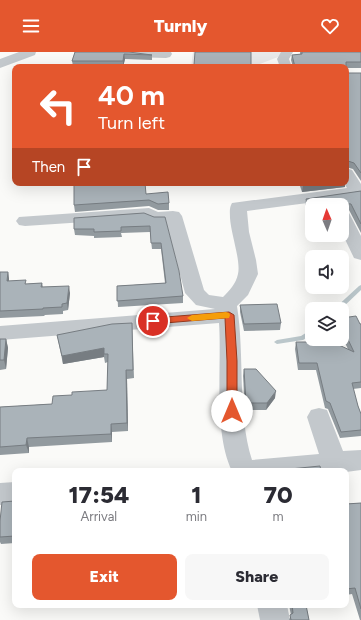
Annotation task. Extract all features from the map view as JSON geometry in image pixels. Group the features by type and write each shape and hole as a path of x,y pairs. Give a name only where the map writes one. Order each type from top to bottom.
{"street":[{"path":"0,64 30,52"},
{"path":"285,64 283,58 287,52"},
{"path":"132,53 166,53 164,64"},
{"path":"340,198 359,191 349,176"},
{"path":"244,468 239,462 232,411 232,361 228,310 241,290 248,274 247,260 240,232 238,206 305,202"},
{"path":"25,222 149,213 154,217 173,216 195,293 203,300 228,310"},
{"path":"349,229 361,254"},
{"path":"0,334 228,310"},
{"path":"319,417 335,463"},
{"path":"279,468 361,460"},
{"path":"0,494 12,493"},
{"path":"273,608 275,620"}],"shaded area":[{"path":"193,52 282,52 278,57 260,64 191,64"}],"building":[{"path":"75,52 129,52 152,55 124,54 123,61 72,61"},
{"path":"195,52 251,52 251,64 194,64"},
{"path":"302,52 361,52 361,62 346,62 346,64 294,64 292,55 302,54"},
{"path":"349,73 361,73 361,173 354,163 349,161"},
{"path":"74,186 145,186 146,194 168,192 169,203 158,204 149,200 74,205"},
{"path":"361,191 361,224 351,204 349,204 349,198 313,198"},
{"path":"144,213 154,217 165,217 179,271 183,296 117,301 117,286 166,283 161,243 151,243 150,226 121,227 121,231 94,232 94,229 74,229 74,218"},
{"path":"0,272 8,272 7,281 26,280 25,284 42,283 41,287 69,286 67,303 62,304 62,307 0,311"},
{"path":"277,304 281,323 244,324 240,305"},
{"path":"356,316 361,324 361,382 352,383 361,414 361,430 341,432 330,403 326,401 317,363 299,363 296,342 305,342 305,346 341,346 354,352 349,342 349,317"},
{"path":"132,323 133,370 126,370 127,423 111,424 111,434 27,438 26,445 0,447 0,407 52,404 53,396 72,395 72,392 107,390 108,354 104,354 104,348 62,356 57,335 112,324"},
{"path":"0,339 6,339 4,360 0,360"},
{"path":"244,369 256,369 276,391 267,403 246,403"},
{"path":"320,466 320,468 300,468"},
{"path":"12,501 12,536 0,537 2,502"},
{"path":"361,503 361,609 355,588 349,589 349,504"},
{"path":"292,608 307,608 309,620 291,620 290,615 293,613"}],"waterway":[{"path":"345,302 361,287"},
{"path":"277,342 305,336"}],"slow traffic":[{"path":"192,318 226,315"}],"route":[{"path":"153,321 229,315 232,361 232,411"}]}
